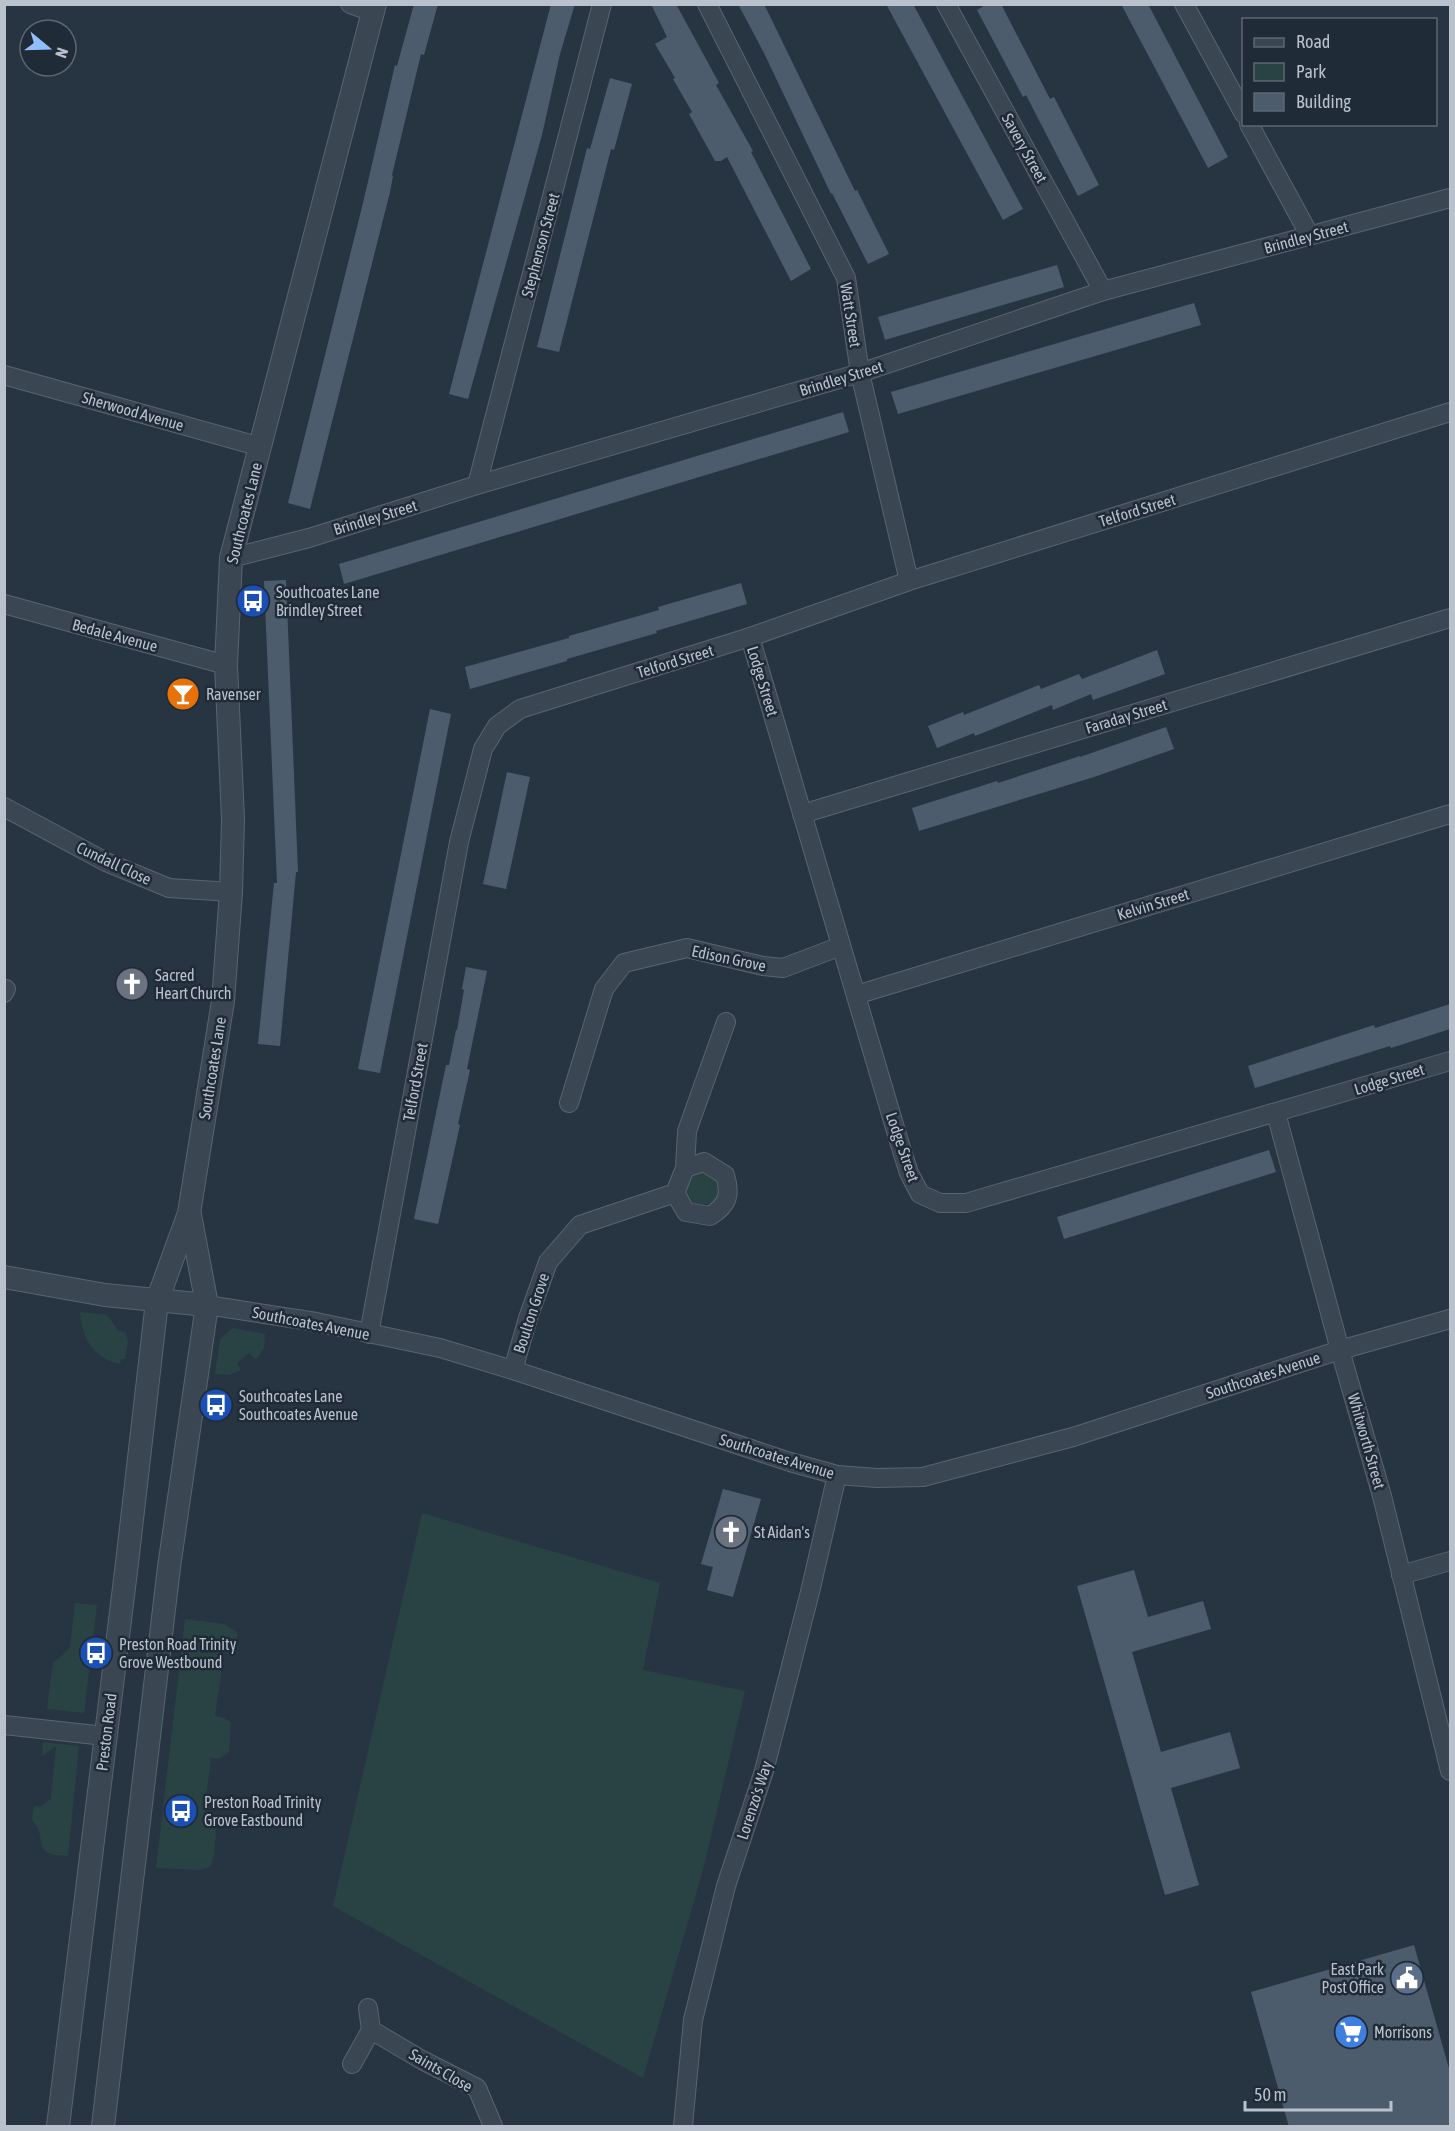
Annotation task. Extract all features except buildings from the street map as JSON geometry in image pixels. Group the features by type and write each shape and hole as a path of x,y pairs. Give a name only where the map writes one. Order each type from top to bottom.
{"street":[{"path":"350,4 374,8"},
{"name":"Stephenson Street","path":"477,485 602,4"},
{"name":"Watt Street","path":"707,4 846,278 860,373 909,581"},
{"name":"Savery Street","path":"946,4 1103,291"},
{"path":"1184,4 1242,110"},
{"name":"Southcoates Lane","path":"157,1301 189,1213 223,1001 231,892 233,819 226,665 231,558 374,8"},
{"path":"1250,126 1310,236"},
{"name":"Brindley Street","path":"231,558 309,537 477,485 860,373 1103,291 1450,198"},
{"name":"Sherwood Avenue","path":"4,375 261,447"},
{"name":"Telford Street","path":"369,1334 459,842 483,749 497,726 520,709 750,637 909,581 1450,412"},
{"name":"Bedale Avenue","path":"4,604 226,665"},
{"name":"Faraday Street","path":"802,814 1450,618"},
{"name":"Lodge Street","path":"750,637 909,1173 920,1194 940,1203 966,1203 1450,1061"},
{"name":"Cundall Close","path":"4,807 106,862 169,888 231,892"},
{"name":"Kelvin Street","path":"856,994 1450,814"},
{"name":"Edison Grove","path":"568,1103 604,989 624,963 687,948 763,966 783,968 841,946"},
{"path":"685,1168 704,1162 725,1175 730,1190 722,1209 710,1216 686,1212 675,1193 685,1168 687,1131 726,1022"},
{"name":"Whitworth Street","path":"1276,1113 1382,1496 1450,1771"},
{"name":"Boulton Grove","path":"513,1370 548,1262 580,1225 675,1193"},
{"name":"Southcoates Lane","path":"189,1213 207,1305"},
{"path":"4,1277 105,1296 207,1305 169,1567 103,2127"},
{"name":"Preston Road","path":"58,2127 157,1301"},
{"name":"Southcoates Avenue","path":"207,1305 316,1322 440,1348 513,1370 739,1446 837,1475 877,1478 923,1476 1073,1437 1340,1350 1450,1319"},
{"name":"Lorenzo's Way","path":"683,2127 693,2020 726,1886 764,1771 810,1592 837,1475"},
{"path":"1401,1575 1450,1561"},
{"path":"4,1725 105,1736"},
{"path":"352,2064 371,2030 368,2008"},
{"name":"Saints Close","path":"371,2030 422,2060 477,2088 494,2127"}],"green space":[{"path":"706,1169 718,1181 719,1195 710,1204 697,1205 687,1197 686,1177"},
{"path":"80,1312 107,1315 118,1330 126,1333 128,1342 125,1359 121,1359 120,1364 103,1357 91,1346 83,1330"},
{"path":"232,1328 265,1334 264,1348 256,1360 249,1353 237,1363 241,1370 229,1375 215,1374 220,1339"},
{"path":"422,1513 660,1583 643,1670 745,1691 704,1866 643,2078 333,1906"},
{"path":"75,1603 97,1605 84,1713 47,1709 53,1663 70,1648"},
{"path":"185,1619 224,1624 237,1632 238,1648 233,1654 224,1653 215,1716 231,1722 229,1752 219,1759 211,1758 204,1816 217,1818 214,1856 210,1867 199,1870 156,1868"},
{"path":"43,1742 79,1746 68,1856 48,1853 44,1849 40,1834 32,1820 34,1806 40,1807 51,1799 56,1746 42,1756"}],"place":[{"name":"Southcoates Lane Brindley Street","path":"253,601"},
{"name":"Ravenser","path":"183,694"},
{"name":"Sacred Heart Church","path":"132,984"},
{"name":"Southcoates Lane Southcoates Avenue","path":"216,1405"},
{"name":"St Aidan's","path":"731,1532"},
{"name":"Preston Road Trinity Grove Westbound","path":"96,1653"},
{"name":"Preston Road Trinity Grove Eastbound","path":"181,1811"},
{"name":"East Park Post Office","path":"1407,1978"},
{"name":"Morrisons","path":"1351,2032"}]}
